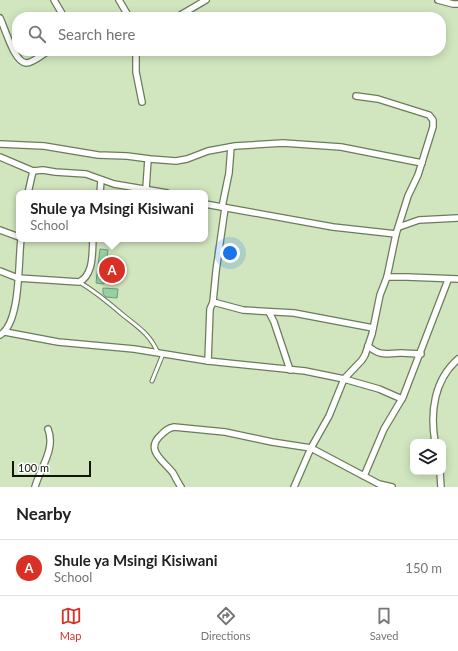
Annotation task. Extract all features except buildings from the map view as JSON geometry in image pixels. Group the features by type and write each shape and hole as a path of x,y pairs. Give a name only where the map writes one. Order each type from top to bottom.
{"street":[{"path":"54,0 61,12"},
{"path":"119,0 126,12"},
{"path":"186,12 206,0"},
{"path":"438,0 458,4"},
{"path":"0,18 12,47"},
{"path":"17,56 24,63 39,56"},
{"path":"136,56 136,72 142,102"},
{"path":"294,487 344,379 362,360 368,346 396,234 408,196 422,163 433,127 432,117 429,114 378,99 356,96"},
{"path":"0,144 44,146 98,155 182,160 208,151 231,146 283,143 341,147 422,163"},
{"path":"208,361 209,316 210,308 213,302 231,146"},
{"path":"0,157 33,171 43,170 86,174 114,184 141,190"},
{"path":"145,190 148,159"},
{"path":"29,190 33,171"},
{"path":"100,190 101,180"},
{"path":"208,205 333,227 396,234"},
{"path":"399,227 419,220 458,218"},
{"path":"0,230 16,236"},
{"path":"21,242 14,315 3,334 58,342 134,349 208,361 305,371 344,379 379,389 402,399"},
{"path":"0,271 18,278 79,282 87,276 90,270 93,242"},
{"path":"386,277 412,277 448,280 458,279"},
{"path":"364,476 384,429 402,399 421,354 448,280"},
{"path":"213,302 243,310 294,312 373,328"},
{"path":"269,312 274,322 290,370"},
{"path":"368,346 381,354 421,354"},
{"path":"434,439 432,424 437,392 442,379 458,359"},
{"path":"181,487 173,473 157,455 154,449 156,439 170,427 225,432 272,442 311,448 379,484 392,487"},
{"path":"36,487 42,467 48,456 51,442 51,436 48,429"},
{"path":"440,475 441,487"}],"lane":[{"path":"79,282 113,304 142,329 150,339 160,354 152,381"}],"place":[{"name":"Shule ya Msingi Kisiwani","path":"112,270"}]}
